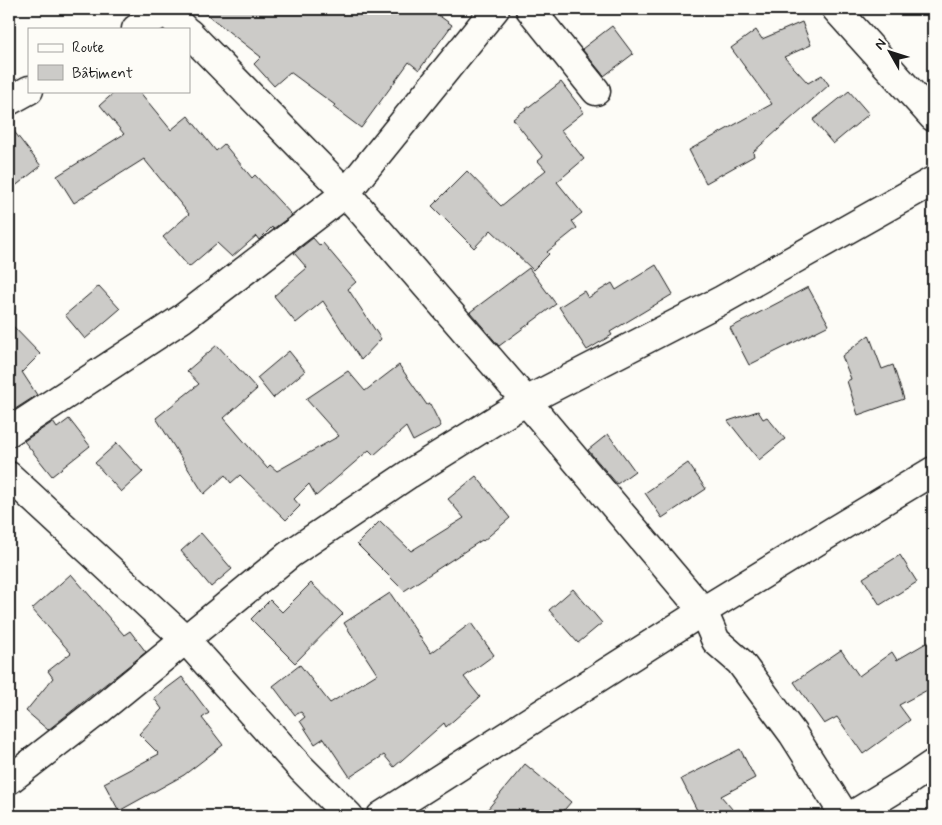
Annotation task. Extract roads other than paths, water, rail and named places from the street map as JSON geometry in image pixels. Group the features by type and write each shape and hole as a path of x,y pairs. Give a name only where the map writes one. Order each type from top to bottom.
{"street":[{"path":"9,432 183,318 346,193 495,9"},
{"path":"530,9 596,91"},
{"path":"836,9 933,117"},
{"path":"138,28 171,14"},
{"path":"190,35 346,193 704,611 716,641 740,662 793,734 844,816"},
{"path":"9,101 28,91"},
{"path":"9,780 98,711 290,554 409,474 526,401 722,300 933,182"},
{"path":"382,816 704,611 933,471"},
{"path":"9,476 185,639 301,768 349,816"},
{"path":"851,816 933,764"}]}
